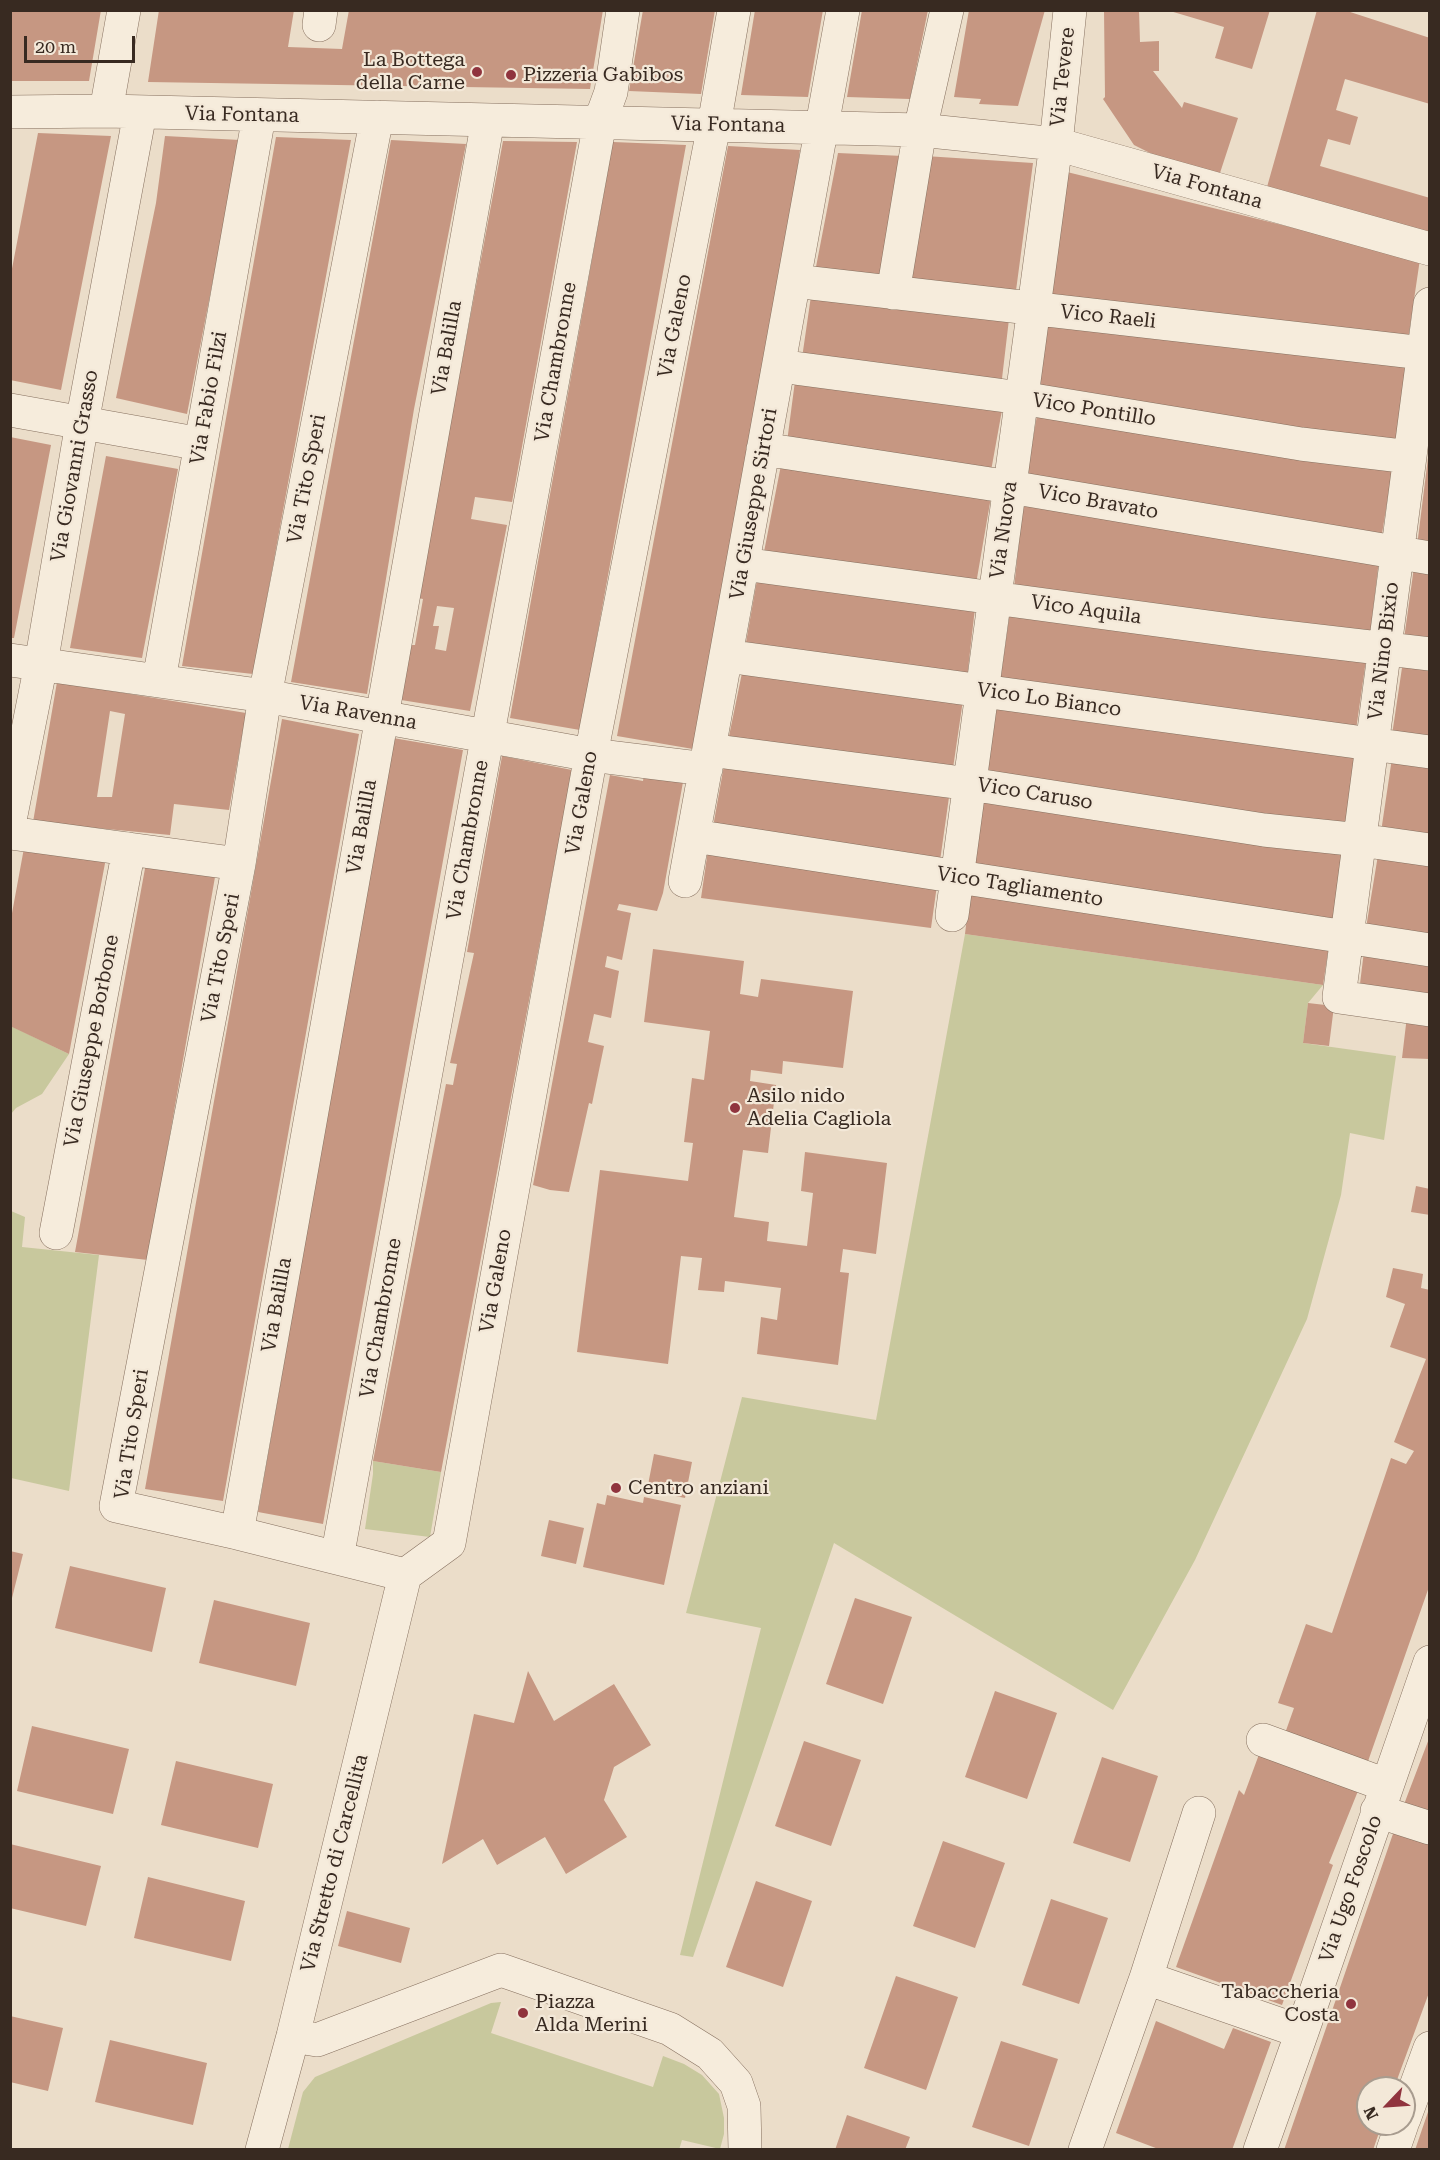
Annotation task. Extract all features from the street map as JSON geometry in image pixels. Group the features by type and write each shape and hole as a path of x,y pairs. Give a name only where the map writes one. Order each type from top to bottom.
{"street":[{"path":"106,111 124,10"},
{"name":"Via Chambronne","path":"337,1558 600,122 611,92 623,10"},
{"name":"Via Galeno","path":"405,1575 449,1543 591,755 714,125 734,10"},
{"name":"Via Giuseppe Sirtori","path":"686,881 843,10"},
{"path":"893,293 920,130 947,10"},
{"name":"Via Tevere","path":"1056,144 1070,10"},
{"name":"Via Fontana","path":"11,116 106,111 920,130 1056,144 1430,249"},
{"name":"Via Giovanni Grasso","path":"10,820 26,662 82,423 140,113"},
{"name":"Via Fabio Filzi","path":"159,680 259,116"},
{"name":"Via Tito Speri","path":"377,117 265,696 239,864 116,1506 237,1533 405,1575"},
{"name":"Via Balilla","path":"237,1533 488,120"},
{"name":"Via Nuova","path":"952,915 1056,144"},
{"name":"Vico Raeli","path":"794,281 1423,353"},
{"name":"Via Nino Bixio","path":"1430,304 1339,997 1430,1010"},
{"name":"Vico Pontillo","path":"779,366 1021,398 1301,444 1410,457"},
{"path":"10,410 201,444"},
{"name":"Vico Bravato","path":"763,449 1010,487 1430,558"},
{"name":"Vico Aquila","path":"743,564 1260,634 1430,654"},
{"name":"Vico Lo Bianco","path":"726,657 1430,752"},
{"name":"Via Ravenna","path":"26,662 265,696 591,755 707,759"},
{"name":"Vico Caruso","path":"707,759 970,784 1264,830 1430,850"},
{"path":"10,833 239,864"},
{"name":"Vico Tagliamento","path":"694,836 1430,950"},
{"name":"Via Giuseppe Borbone","path":"56,1233 129,849"},
{"name":"Via Stretto di Carcellita","path":"262,2150 293,2036 405,1575"},
{"name":"Via Ugo Foscolo","path":"1260,2150 1430,1662"},
{"path":"1263,1740 1382,1798 1430,1828"},
{"path":"1085,2150 1146,1978 1199,1813"},
{"path":"293,2036 317,2040 501,1970 670,2029 710,2054 736,2083 744,2106 745,2150"},
{"path":"1146,1978 1302,2032"},
{"path":"1416,2086 1430,2048"}],"green space":[{"path":"965,934 1323,985 1308,1003 1303,1043 1396,1056 1384,1140 1350,1133 1341,1195 1307,1319 1195,1560 1113,1710 834,1543 693,1957 680,1955 761,1628 686,1613 742,1397 876,1420"},
{"path":"11,1026 69,1054 42,1094 16,1108 11,1114"},
{"path":"11,1211 25,1217 22,1247 99,1255 69,1491 11,1478"},
{"path":"373,1461 441,1472 430,1537 365,1529"},
{"path":"501,2002 491,2033 653,2087 663,2056 684,2064 702,2075 719,2094 724,2118 724,2134 720,2149 682,2140 679,2150 288,2149 303,2092 315,2077 491,2003"}],"building":[{"path":"10,10 101,10 89,81 10,81"},
{"path":"159,10 294,10 288,47 342,49 349,10 603,10 590,89 148,82"},
{"path":"643,10 715,10 701,94 629,91"},
{"path":"755,10 823,10 808,97 741,95"},
{"path":"862,10 928,10 910,99 847,97"},
{"path":"969,10 1045,10 1018,106 979,104 981,99 954,97"},
{"path":"1104,10 1139,10 1140,42 1159,41 1159,71 1153,71 1182,108 1184,102 1238,118 1219,176 1166,161 1134,145 1103,99 1105,97"},
{"path":"1270,10 1252,69 1215,58 1224,27 1170,11"},
{"path":"1317,10 1344,10 1430,38 1430,104 1345,79 1336,110 1358,117 1350,145 1328,139 1320,166 1430,198 1430,234 1267,187"},
{"path":"38,133 111,136 61,390 10,380 10,279"},
{"path":"165,136 240,140 187,414 116,398 156,203"},
{"path":"276,137 351,140 253,674 182,666"},
{"path":"391,140 466,144 414,409 367,694 291,682"},
{"path":"503,141 577,142 512,502 475,497 471,519 507,525 470,711 401,700 411,645 415,645 423,599 418,598","holes":["437,606 454,608 446,651 435,649 439,626 433,626"]},
{"path":"613,142 686,145 580,730 510,718"},
{"path":"728,146 800,150 787,244 693,749 617,736"},
{"path":"838,153 903,156 886,281 815,272"},
{"path":"925,156 1033,163 1015,298 908,283"},
{"path":"1067,172 1420,259 1408,340 1049,301"},
{"path":"811,296 1009,319 1001,387 802,358"},
{"path":"1048,324 1407,366 1398,443 1039,392"},
{"path":"795,381 1002,410 991,471 787,442"},
{"path":"1038,409 1393,466 1381,540 1026,481"},
{"path":"10,437 51,445 14,638 10,638"},
{"path":"106,456 178,469 142,658 70,648"},
{"path":"1428,458 1430,458 1430,548 1417,546"},
{"path":"781,465 991,497 976,584 763,557"},
{"path":"1023,505 1379,560 1370,635 1014,588"},
{"path":"1414,567 1430,569 1430,643 1404,639"},
{"path":"757,580 975,608 967,678 745,648"},
{"path":"1010,612 1366,660 1356,730 1000,682"},
{"path":"1403,661 1430,665 1430,741 1392,735"},
{"path":"743,668 963,700 952,775 728,741"},
{"path":"57,682 246,713 229,810 174,804 170,835 33,822","holes":["110,711 125,714 112,797 97,797"]},
{"path":"997,703 1355,752 1345,827 987,778"},
{"path":"282,719 359,734 223,1501 145,1489"},
{"path":"393,738 463,750 323,1524 258,1512"},
{"path":"502,756 572,770 441,1472 373,1461 446,1084 453,1085 457,1064 450,1063 474,953 467,952"},
{"path":"1392,758 1430,764 1430,839 1381,832"},
{"path":"724,765 949,797 940,861 713,827"},
{"path":"644,774 683,782 663,893 657,911 619,904 617,910 631,913 622,960 607,956 605,967 619,971 611,1018 594,1014 588,1042 604,1046 592,1104 589,1103 569,1192 550,1190 533,1185 610,775 643,781"},
{"path":"984,799 1342,851 1332,925 975,866"},
{"path":"24,848 106,858 69,1054 10,1026 10,924"},
{"path":"708,850 937,885 931,928 701,898"},
{"path":"1378,855 1430,863 1430,938 1366,928"},
{"path":"146,863 215,877 148,1260 75,1252"},
{"path":"970,892 1329,945 1323,985 965,934"},
{"path":"653,949 744,961 740,994 758,997 761,979 853,991 843,1068 783,1061 782,1074 751,1070 750,1081 776,1085 768,1153 743,1150 734,1217 769,1222 767,1241 807,1246 813,1193 801,1191 805,1152 887,1163 876,1254 843,1249 840,1272 849,1273 838,1365 757,1354 761,1317 777,1320 781,1288 725,1281 724,1292 698,1290 702,1258 681,1256 668,1364 577,1352 600,1170 688,1181 693,1143 684,1142 692,1078 704,1080 710,1031 644,1022"},
{"path":"1364,951 1430,961 1430,1003 1359,992"},
{"path":"1308,1003 1334,1006 1329,1046 1303,1043"},
{"path":"1407,1016 1430,1019 1430,1059 1402,1058"},
{"path":"1416,1186 1430,1189 1430,1215 1411,1212"},
{"path":"1393,1268 1423,1274 1421,1288 1430,1290 1430,1584 1366,1767 1283,1739 1294,1708 1278,1703 1306,1624 1332,1633 1391,1458 1406,1464 1414,1451 1394,1442 1426,1359 1390,1347 1405,1304 1386,1297"},
{"path":"654,1454 692,1462 685,1498 647,1490"},
{"path":"607,1495 643,1503 644,1497 681,1505 664,1585 583,1567 597,1503 605,1505"},
{"path":"549,1520 584,1528 576,1564 541,1556"},
{"path":"10,1551 23,1554 11,1602 10,1602"},
{"path":"70,1566 166,1588 152,1652 55,1628"},
{"path":"855,1598 912,1617 883,1704 826,1684"},
{"path":"214,1600 310,1623 296,1686 199,1663"},
{"path":"528,1671 554,1721 614,1684 651,1745 614,1767 604,1800 627,1837 566,1874 545,1837 497,1865 483,1839 442,1864 474,1714 514,1723"},
{"path":"995,1691 1057,1713 1027,1799 965,1777"},
{"path":"32,1726 129,1749 113,1814 17,1791"},
{"path":"1430,1736 1430,1816 1403,1807"},
{"path":"804,1741 861,1760 831,1846 775,1826"},
{"path":"1261,1749 1360,1786 1329,1863 1333,1865 1282,2005 1176,1967 1239,1790 1244,1795"},
{"path":"1102,1757 1158,1776 1130,1862 1073,1843"},
{"path":"176,1761 273,1784 258,1848 161,1825"},
{"path":"1395,1828 1430,1840 1430,1990 1398,2076 1356,2076 1356,2136 1378,2136 1373,2150 1284,2150"},
{"path":"943,1841 1005,1863 975,1948 913,1926"},
{"path":"10,1844 101,1866 86,1926 10,1908"},
{"path":"148,1877 245,1901 231,1961 134,1938"},
{"path":"756,1881 812,1901 783,1987 726,1967"},
{"path":"1051,1899 1108,1918 1079,2004 1022,1985"},
{"path":"347,1911 410,1928 401,1963 338,1946"},
{"path":"896,1976 958,1997 926,2090 864,2068"},
{"path":"10,2016 63,2028 48,2091 10,2082"},
{"path":"1156,2021 1224,2049 1233,2028 1271,2042 1232,2150 1161,2150 1116,2133"},
{"path":"110,2040 207,2063 193,2125 95,2102"},
{"path":"1001,2041 1058,2059 1029,2146 972,2127"},
{"path":"1429,2109 1430,2150 1415,2150"},
{"path":"847,2115 910,2137 905,2150 835,2150"}],"place":[{"name":"La Bottega della Carne","path":"477,72"},
{"name":"Pizzeria Gabibos","path":"511,75"},
{"name":"Asilo nido Adelia Cagliola","path":"735,1108"},
{"name":"Centro anziani","path":"616,1488"},
{"name":"Tabaccheria Costa","path":"1351,2004"},
{"name":"Piazza Alda Merini","path":"523,2013"}]}
